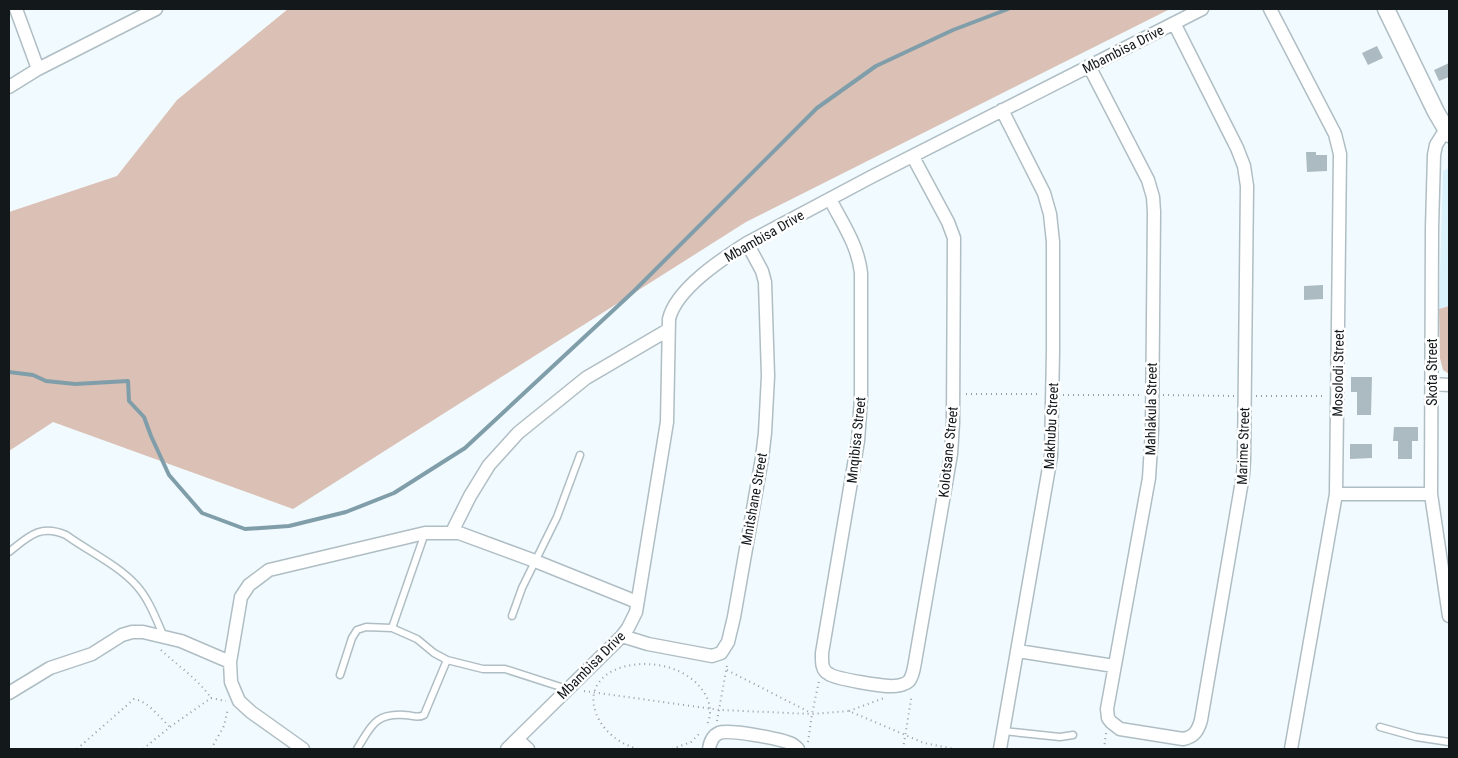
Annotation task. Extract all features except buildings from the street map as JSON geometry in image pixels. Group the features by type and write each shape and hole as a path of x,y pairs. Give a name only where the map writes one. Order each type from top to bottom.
{"street":[{"path":"16,9 38,68"},
{"path":"9,87 38,68 135,14 156,9"},
{"name":"Mbambisa Drive","path":"507,749 622,636 632,620 637,602 667,422 668,330 672,309 685,290 727,255 747,243 1002,110 1202,9"},
{"name":"Mosolodi Street","path":"1270,9 1335,134 1340,154 1336,494 1291,749"},
{"path":"1386,9 1448,132"},
{"name":"Marime Street","path":"1114,666 1107,709 1108,718 1115,726 1183,739 1197,732 1201,720 1237,517 1244,460 1246,186 1244,166 1174,23"},
{"name":"Mahlakula Street","path":"1089,66 1148,180 1153,197 1154,212 1152,430 1149,478 1114,666"},
{"name":"Makhubu Street","path":"1000,749 1047,487 1052,447 1053,242 1050,214 1044,193 1002,110"},
{"name":"Skota Street","path":"1448,132 1436,144 1434,155 1431,494 1449,616"},
{"name":"Kolotsane Street","path":"909,681 915,662 948,476 953,422 954,238 948,222 914,156"},
{"name":"Mnqibisa Street","path":"823,669 822,653 855,467 861,398 861,273 859,259 830,199"},
{"name":"Mnitshane Street","path":"724,650 728,642 734,617 765,433 768,376 765,282 762,271 747,243"},
{"path":"452,532 470,496 489,465 518,433 586,378 668,330"},
{"path":"1432,384 1449,384"},
{"path":"1336,494 1431,494"},
{"path":"303,749 264,723 239,701 231,682 230,662 241,597 249,585 269,570 425,533 452,532 472,537 637,602"},
{"path":"9,693 50,668 92,654 122,635 132,632 143,632 181,641 230,662"},
{"path":"622,636 648,644 712,656 718,655 724,650"},
{"path":"1018,651 1114,666"},
{"path":"823,669 828,674 838,678 893,686 909,681"},
{"path":"709,749 714,736 726,732 736,732 800,746"},
{"path":"517,739 528,749"}],"lane":[{"path":"512,616 522,588 557,518 580,455"},
{"path":"9,552 32,534 41,530 57,531 66,535 118,569 136,585 154,613 164,637"},
{"path":"392,628 425,533"},
{"path":"340,675 352,638 357,630 366,627 392,628 417,639 434,653 447,660 483,668 505,669 567,689"},
{"path":"357,749 374,721 380,718 401,715 418,718 424,715 447,660"},
{"path":"1380,727 1416,737 1449,742"},
{"path":"1003,731 1060,737 1073,734"}],"path":[{"path":"143,632 205,689 211,698 229,702 228,715 224,726 211,749"},
{"path":"714,736 727,670 724,650"},
{"path":"638,749 626,746 602,726 595,711 595,692 601,680 611,672 625,666 658,664 672,668 694,681 708,699 710,708 709,721 703,730 691,742 672,749"},
{"path":"800,746 812,714 823,669"},
{"path":"727,670 812,714"},
{"path":"903,749 911,700 909,681"},
{"path":"567,689 720,710 812,714 849,711 884,699"},
{"path":"143,749 211,698"},
{"path":"78,749 134,699 140,700 149,707 170,727"},
{"path":"849,711 924,743 954,749"}],"shaded area":[{"path":"288,9 1170,9 746,222 293,509 53,422 9,451 9,212 117,176 177,100"},
{"path":"1449,168 1449,306 1439,309 1443,171"},
{"path":"1449,306 1449,374 1443,370 1440,358 1439,309"}],"waterway":[{"path":"9,372 33,375 46,381 75,384 128,381 129,401 144,417 169,475 202,513 245,529 289,526 346,512 394,493 465,448 634,291 817,108 876,66 953,30 1008,9"}]}
